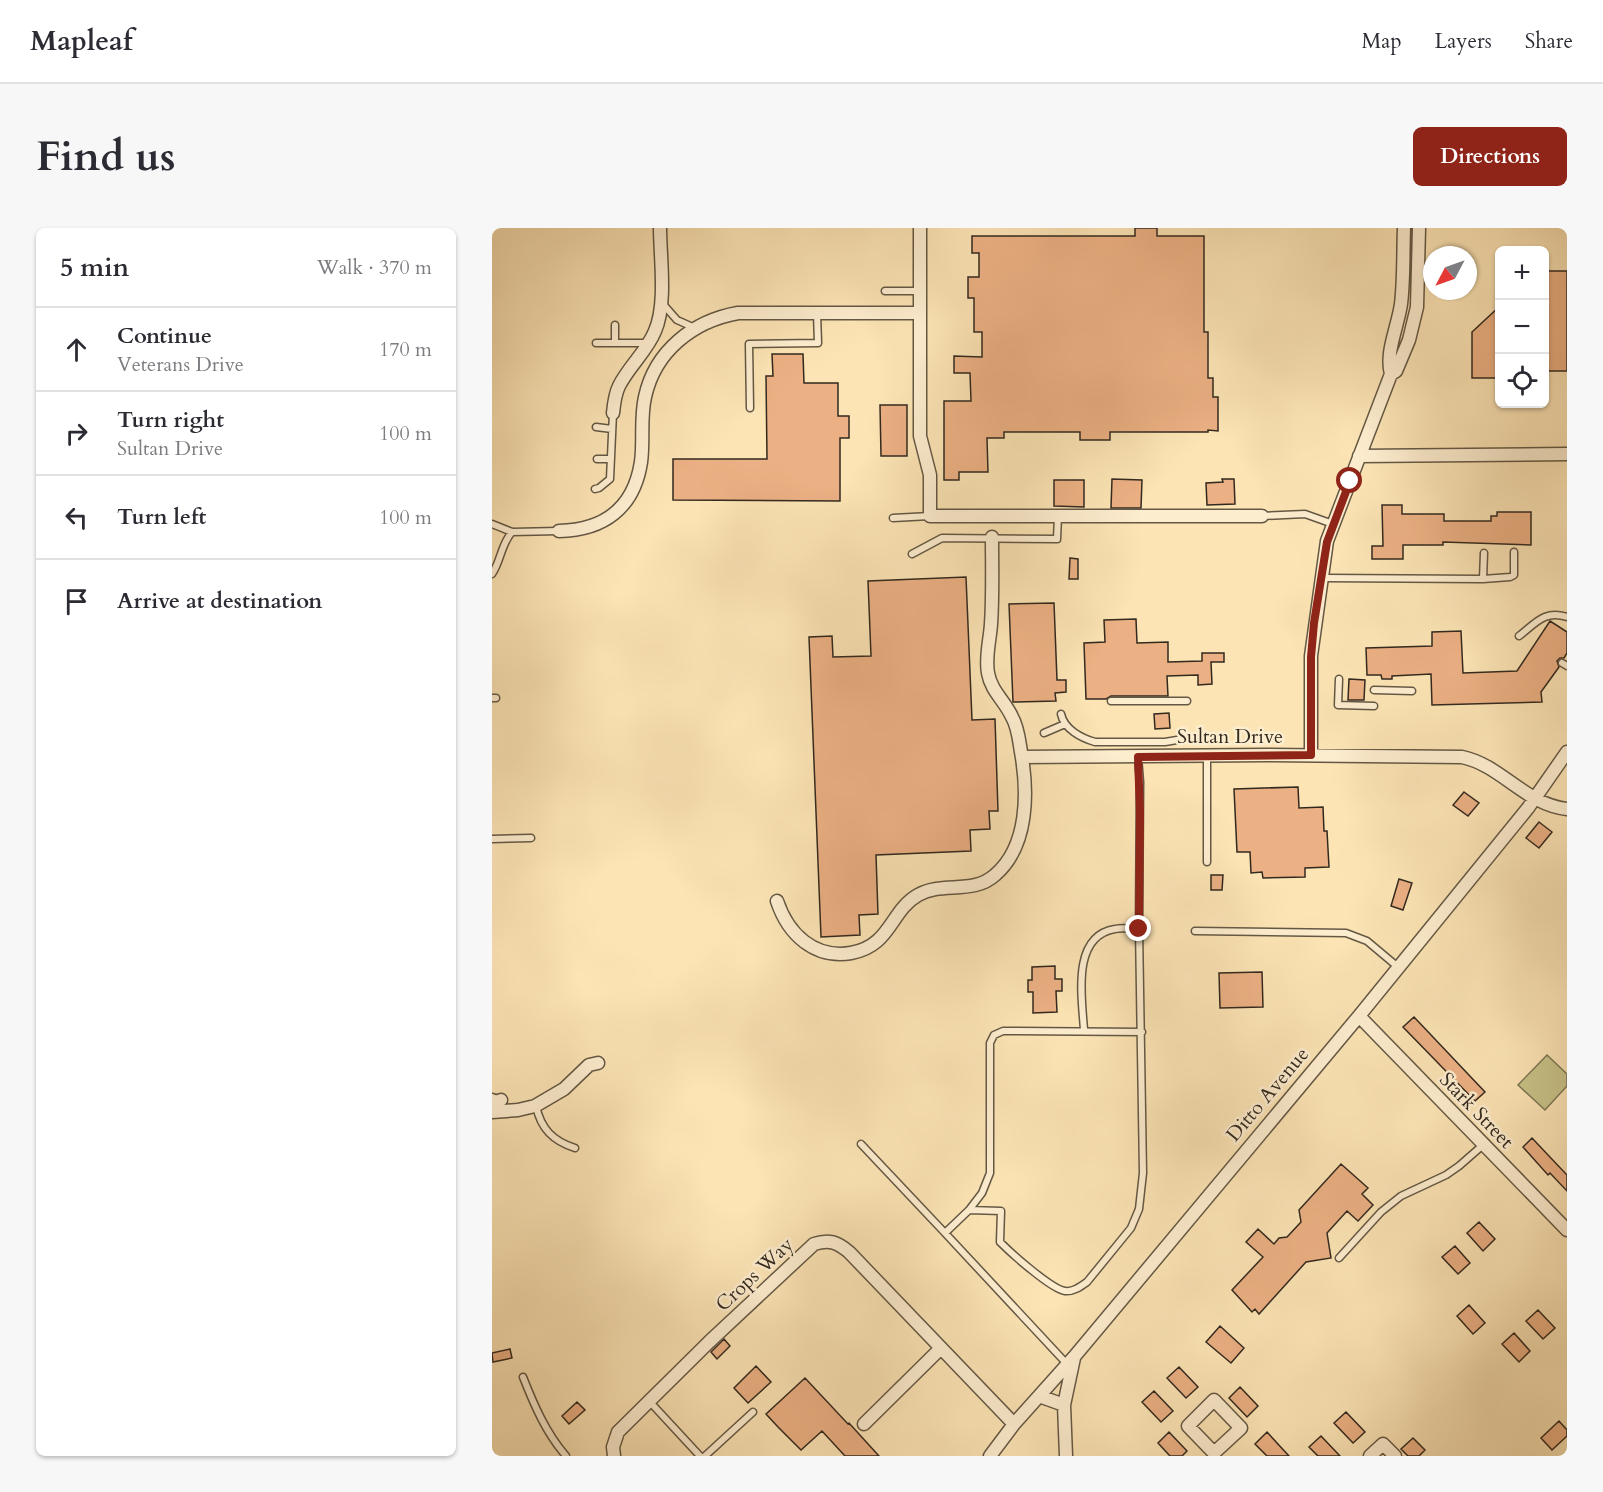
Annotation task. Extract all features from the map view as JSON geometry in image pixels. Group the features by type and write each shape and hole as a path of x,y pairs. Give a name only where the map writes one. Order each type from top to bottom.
{"street":[{"path":"613,413 615,396 620,385 650,343 657,327 661,302 660,228"},
{"path":"920,228 920,436 930,475 930,516 1262,516"},
{"path":"1391,374 1388,364 1401,306 1404,228"},
{"path":"1311,755 1311,657 1327,542 1391,374 1396,371 1409,340 1417,308 1419,228"},
{"path":"559,531 578,531 601,523 623,506 636,481 641,461 642,416 649,381 672,346 695,328 710,320 738,313 920,313"},
{"path":"1359,456 1567,454"},
{"path":"777,901 781,915 795,935 818,950 832,954 844,954 866,948 876,942 916,896 930,890 968,888 995,876 1011,855 1020,833 1026,791 1022,757 1012,716 992,687 988,674 992,537"},
{"name":"Ditto Avenue","path":"990,1456 1014,1424 1071,1360 1359,1016 1535,798 1567,752"},
{"name":"Sultan Drive","path":"1022,757 1207,755 1462,757 1486,765 1546,804 1567,808"},
{"name":"Stark Street","path":"1359,1016 1567,1230"},
{"path":"492,1112 536,1106 564,1089 590,1065 598,1063"},
{"name":"Crops Way","path":"614,1456 613,1447 618,1432 709,1342 814,1245 832,1241 849,1252 1014,1424"},
{"path":"864,1424 941,1348"},
{"path":"1066,1456 1064,1405 1071,1360"},
{"path":"1039,1396 1064,1405"},
{"path":"1370,1456 1383,1444 1395,1456"}],"lane":[{"path":"885,291 920,291"},
{"path":"661,302 677,320 695,328"},
{"path":"750,408 749,344 818,343 817,313"},
{"path":"615,326 615,343"},
{"path":"596,343 650,343"},
{"path":"595,489 610,480 613,413"},
{"path":"596,428 612,429"},
{"path":"597,459 611,459"},
{"path":"1262,516 1305,514 1333,524"},
{"path":"912,554 942,538 1057,538 1058,515"},
{"path":"892,518 930,516"},
{"path":"492,524 512,532 559,531"},
{"path":"492,574 505,539 512,532"},
{"path":"1322,578 1483,579 1510,577 1514,575 1514,552"},
{"path":"1483,579 1485,553"},
{"path":"1519,636 1544,616 1556,614 1567,617"},
{"path":"1339,679 1338,705 1374,706"},
{"path":"1374,690 1412,691"},
{"path":"1111,701 1186,701"},
{"path":"1061,714 1065,724 1080,736 1095,742 1165,742 1188,738"},
{"path":"1044,733 1065,724"},
{"path":"1207,755 1207,862"},
{"path":"969,1210 1001,1211 1000,1242 1055,1288 1067,1292 1087,1282 1125,1237 1139,1209 1143,1173 1138,757"},
{"path":"492,839 531,838"},
{"path":"1084,1030 1082,983 1085,955 1090,943 1100,934 1116,928 1139,929"},
{"path":"1195,931 1346,933 1367,941 1399,967"},
{"path":"945,1233 969,1210 982,1192 990,1173 990,1043 992,1038 1003,1031 1142,1032"},
{"path":"536,1106 543,1127 552,1137 562,1144 575,1148"},
{"path":"861,1144 945,1233 1071,1360"},
{"path":"1339,1258 1381,1212 1401,1196 1446,1175 1483,1145"},
{"path":"523,1377 534,1406 566,1456"},
{"path":"650,1402 700,1456"},
{"path":"705,1456 753,1412"}],"shaded area":[{"path":"1547,1055 1567,1074 1567,1086 1545,1110 1518,1085"}],"building":[{"path":"1135,228 1157,228 1157,236 1204,236 1204,332 1208,332 1208,378 1213,378 1213,397 1218,397 1218,431 1110,432 1110,440 1080,440 1080,432 1004,432 1004,438 987,438 988,472 959,472 959,480 944,480 944,401 971,401 970,373 954,373 954,356 982,357 982,332 974,332 974,298 968,298 968,277 979,277 979,253 972,253 972,236 1135,236"},
{"path":"1549,271 1567,271 1567,371 1549,371"},
{"path":"1495,311 1495,378 1472,378 1472,332"},
{"path":"772,354 803,354 804,383 838,383 838,416 849,416 849,438 840,438 840,501 673,500 673,459 767,459 766,376 773,376"},
{"path":"880,405 907,405 907,456 881,456"},
{"path":"1112,479 1142,480 1141,508 1111,508"},
{"path":"1222,479 1234,479 1235,504 1207,505 1206,483 1223,482"},
{"path":"1054,480 1084,480 1084,507 1054,506"},
{"path":"1382,505 1402,505 1402,514 1444,514 1444,521 1491,521 1491,516 1497,516 1497,512 1531,512 1531,545 1443,542 1443,545 1403,545 1403,559 1372,559 1372,546 1383,546"},
{"path":"1070,558 1078,559 1078,579 1069,579"},
{"path":"966,577 972,720 995,719 998,811 989,811 990,829 970,830 971,851 876,855 878,914 859,915 860,935 821,937 809,637 832,636 833,657 871,656 868,581"},
{"path":"1054,603 1057,680 1066,680 1066,692 1055,693 1056,701 1013,702 1009,604"},
{"path":"1136,619 1137,643 1168,642 1168,662 1202,661 1202,653 1224,653 1224,662 1211,662 1212,684 1198,685 1198,675 1167,676 1168,696 1111,696 1106,699 1086,699 1084,643 1105,642 1104,620"},
{"path":"1550,621 1567,632 1567,653 1564,658 1557,661 1559,667 1541,692 1542,702 1432,705 1431,674 1392,676 1392,679 1382,679 1381,675 1367,675 1366,648 1432,646 1432,632 1461,631 1463,673 1517,671"},
{"path":"1349,679 1365,680 1364,700 1348,700"},
{"path":"1169,713 1170,728 1155,729 1154,714"},
{"path":"1298,787 1299,808 1323,807 1329,867 1305,868 1305,877 1263,878 1262,872 1251,873 1250,852 1237,852 1234,789"},
{"path":"1464,792 1479,803 1468,816 1453,805"},
{"path":"1539,822 1552,832 1539,848 1526,838"},
{"path":"1211,875 1223,875 1222,890 1211,890"},
{"path":"1399,879 1412,883 1403,910 1391,906"},
{"path":"1055,966 1055,979 1062,979 1062,991 1056,991 1057,1012 1033,1013 1033,992 1028,992 1028,980 1032,980 1032,967"},
{"path":"1262,972 1263,1007 1220,1008 1219,973"},
{"path":"1414,1017 1485,1092 1475,1101 1403,1027"},
{"path":"1532,1138 1567,1175 1567,1191 1550,1173 1548,1175 1523,1147"},
{"path":"1341,1164 1368,1188 1362,1194 1373,1205 1358,1221 1347,1211 1327,1233 1331,1258 1306,1262 1259,1314 1255,1309 1252,1312 1232,1290 1263,1257 1246,1242 1258,1229 1274,1244 1279,1238 1287,1237 1301,1222 1299,1210"},
{"path":"1479,1222 1495,1239 1483,1251 1467,1233"},
{"path":"1455,1246 1470,1263 1458,1274 1442,1257"},
{"path":"1469,1305 1485,1323 1473,1334 1457,1316"},
{"path":"1538,1310 1555,1328 1543,1339 1526,1321"},
{"path":"1220,1326 1244,1348 1231,1363 1206,1342"},
{"path":"1514,1333 1530,1351 1519,1362 1502,1344"},
{"path":"724,1339 730,1346 717,1359 711,1352"},
{"path":"510,1349 512,1358 493,1362 492,1353"},
{"path":"756,1366 771,1382 748,1403 734,1388"},
{"path":"1179,1367 1198,1387 1186,1398 1167,1378"},
{"path":"805,1378 879,1456 845,1456 822,1431 801,1450 778,1427 766,1414"},
{"path":"1240,1387 1258,1406 1247,1417 1229,1398"},
{"path":"1154,1391 1173,1411 1161,1422 1142,1402"},
{"path":"577,1402 585,1410 569,1424 562,1416"},
{"path":"1346,1412 1365,1432 1353,1443 1334,1423"},
{"path":"1559,1421 1567,1430 1567,1436 1552,1450 1541,1438"},
{"path":"1169,1432 1187,1451 1182,1456 1170,1456 1158,1443"},
{"path":"1267,1432 1289,1456 1267,1456 1255,1444"},
{"path":"1321,1436 1340,1456 1318,1456 1309,1447"},
{"path":"1413,1438 1425,1450 1419,1456 1408,1456 1401,1449"}],"route":[{"path":"1139,929 1140,782 1138,757 1311,755 1311,657 1314,623 1327,542 1350,481"}]}
